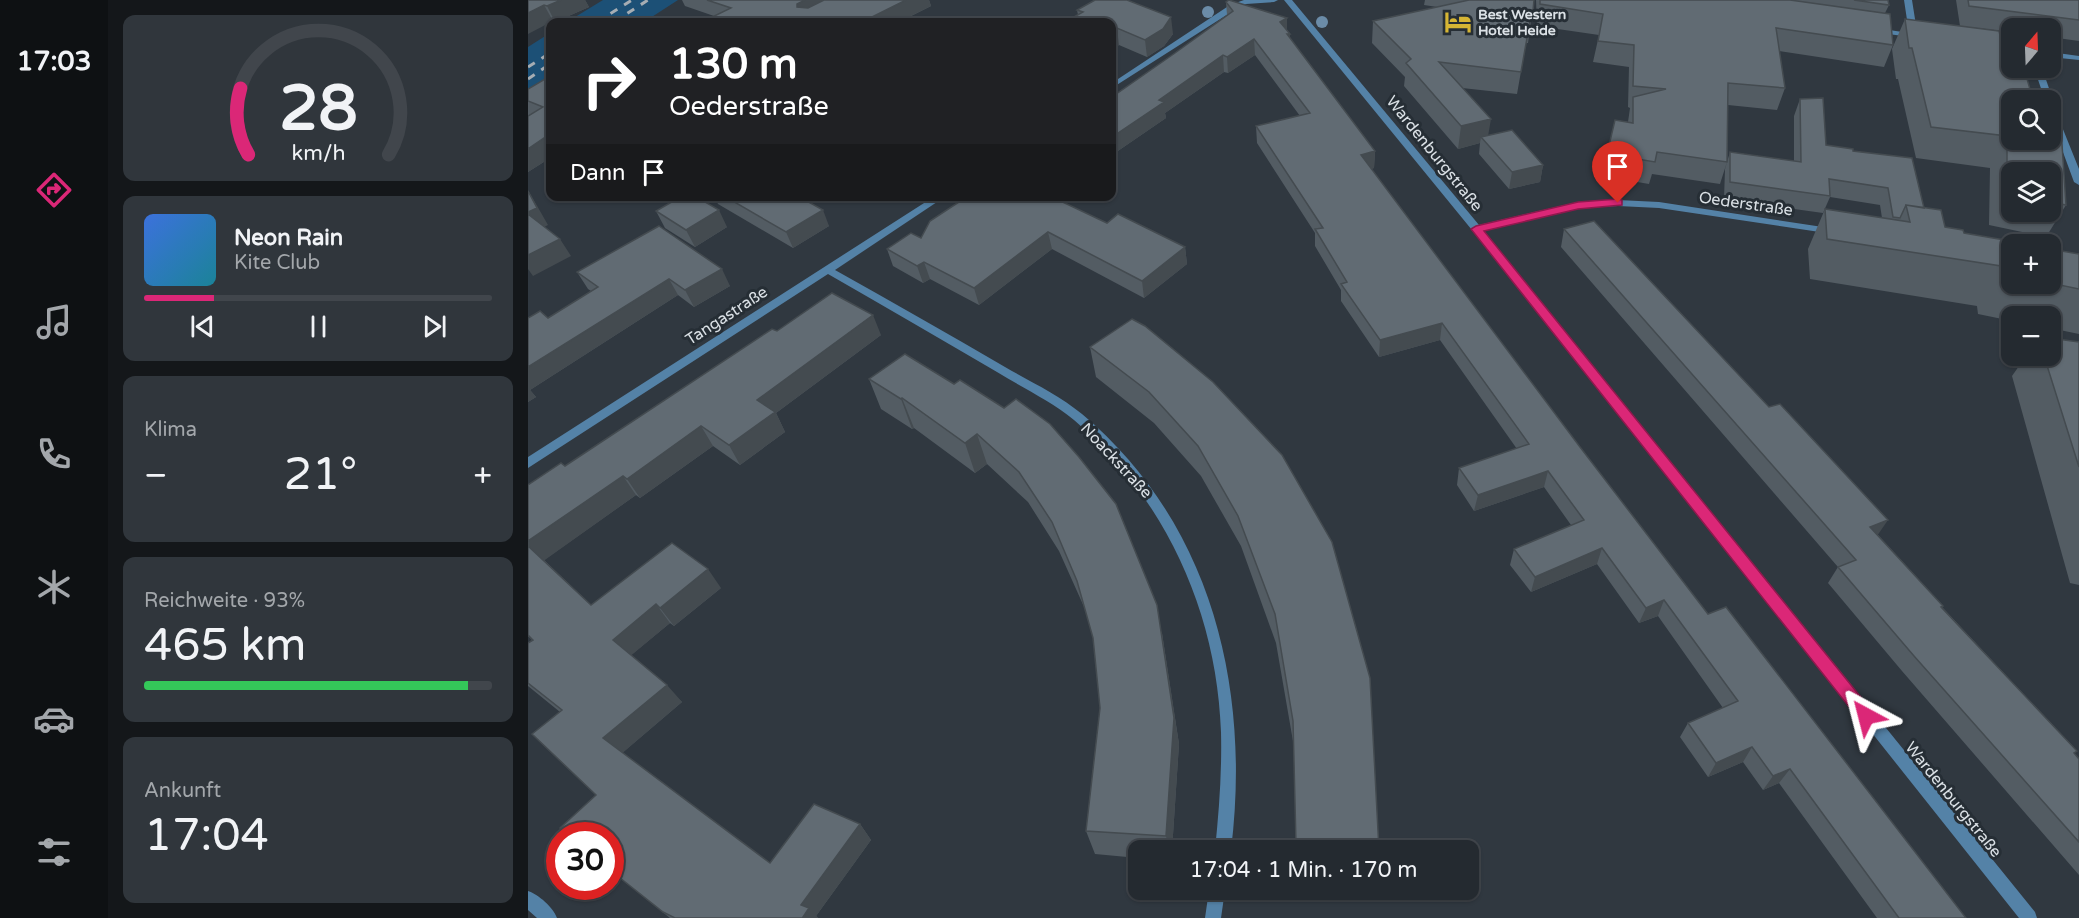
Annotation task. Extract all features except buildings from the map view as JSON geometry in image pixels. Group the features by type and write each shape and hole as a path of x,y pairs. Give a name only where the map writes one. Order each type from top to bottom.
{"street":[{"path":"1116,83 1233,7 1251,1 1274,0"},
{"name":"Wardenburgstraße","path":"1288,0 1476,229 2029,918"},
{"path":"1908,0 1913,36"},
{"path":"1866,28 1924,37"},
{"path":"1979,44 2001,47"},
{"path":"2061,56 2079,58"},
{"path":"2061,132 2079,182"},
{"name":"Tangastraße","path":"528,463 934,201"},
{"name":"Oederstraße","path":"1476,229 1578,206 1618,203 1659,205 1842,232"},
{"name":"Noackstraße","path":"828,270 978,356 1077,417 1101,438 1133,472 1165,514 1196,577 1220,657 1227,718 1228,755 1223,840"},
{"path":"528,899 549,918"},
{"path":"1213,918 1216,900"}],"shaded area":[{"path":"603,0 678,0 650,18 574,18"},
{"path":"546,36 546,89 528,101 528,47"}],"railway":[{"path":"603,18 632,0"},
{"path":"620,18 648,0"},
{"path":"528,67 546,56"},
{"path":"528,79 546,67"}],"place":[{"name":"Best Western Hotel Heide","path":"1458,22"}],"route":[{"path":"1618,203 1561,209 1476,229 1866,716"}]}
